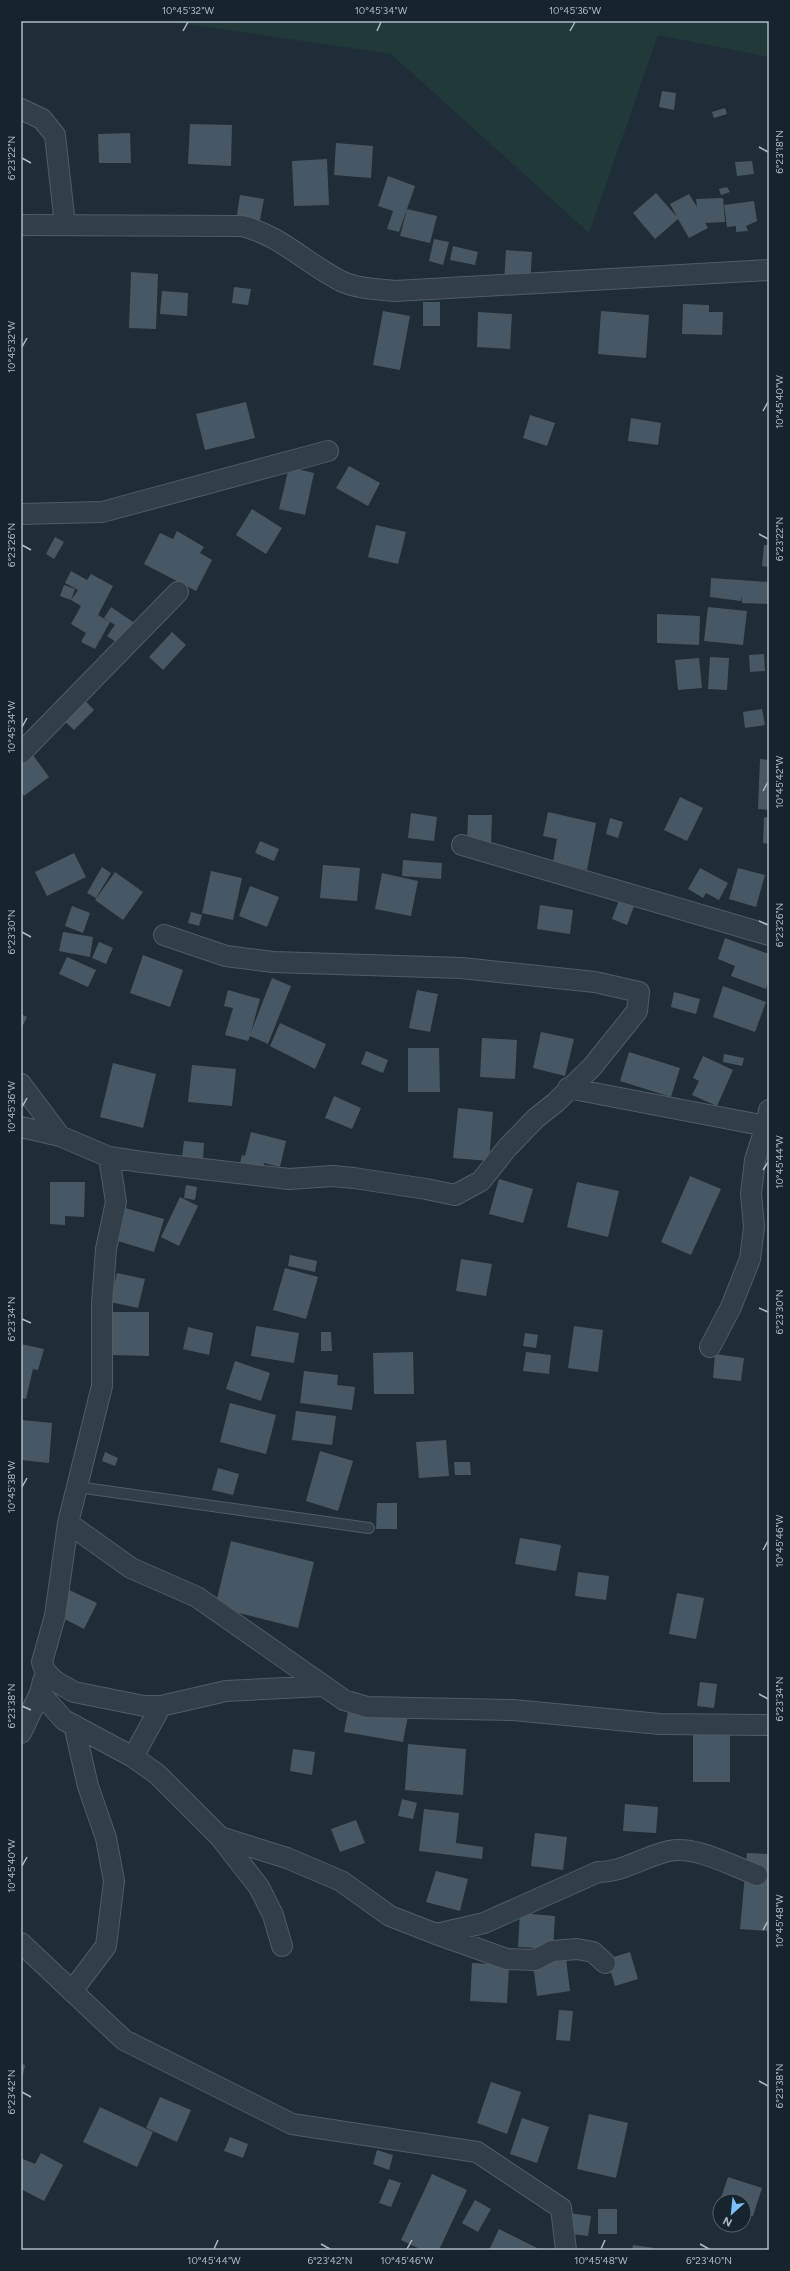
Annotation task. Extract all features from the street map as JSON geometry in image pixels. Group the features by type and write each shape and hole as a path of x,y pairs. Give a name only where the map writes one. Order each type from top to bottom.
{"street":[{"path":"21,109 42,119 55,135 65,225"},
{"path":"21,225 242,226 271,236 341,281 369,289 395,291 769,270"},
{"path":"21,514 102,512 328,451"},
{"path":"21,753 178,592"},
{"path":"462,845 769,935"},
{"path":"21,1127 60,1136 109,1157 289,1179 333,1176 354,1178 455,1195 481,1181 507,1148 568,1088 592,1067 637,1011 639,992 595,982 461,968 273,962 226,956 164,936"},
{"path":"21,1084 60,1136"},
{"path":"568,1088 768,1118 755,1160 750,1194 754,1227 750,1259 731,1306 710,1347"},
{"path":"109,1157 116,1202 106,1249 102,1304 102,1383 68,1524 55,1616 42,1662 45,1671 55,1681 74,1692 144,1706 161,1706 226,1691 323,1686"},
{"path":"68,1524 131,1568 197,1598 344,1700 367,1707 513,1710 660,1724 769,1725"},
{"path":"21,1733 40,1693 45,1671"},
{"path":"40,1693 64,1720 133,1758 157,1774 220,1836 259,1887 273,1915 282,1946"},
{"path":"133,1758 161,1706"},
{"path":"72,1991 106,1946 114,1881 106,1838 88,1786 74,1725"},
{"path":"220,1836 287,1858 341,1881 390,1916 507,1959 535,1960 552,1951 577,1949 593,1952 605,1963"},
{"path":"436,1934 484,1924 598,1872 616,1870 668,1851 696,1852 757,1875"},
{"path":"21,1943 124,2040 292,2124 477,2152 561,2208 566,2250"}],"lane":[{"path":"77,1487 369,1528"}],"green space":[{"path":"167,21 769,21 769,57 658,35 589,233 391,54"}],"building":[{"path":"662,91 676,93 674,110 659,107"},
{"path":"725,108 727,114 714,118 712,112"},
{"path":"190,124 232,125 231,166 188,164"},
{"path":"130,133 131,163 99,163 98,134"},
{"path":"336,143 373,146 371,178 334,175"},
{"path":"327,159 329,205 294,206 292,161"},
{"path":"752,161 754,174 737,176 735,162"},
{"path":"388,176 415,186 399,232 387,229 393,211 378,206"},
{"path":"727,187 730,192 721,195 719,189"},
{"path":"656,193 677,217 670,204 689,194 697,207 696,199 723,198 725,222 705,223 708,228 689,238 678,219 655,239 633,213"},
{"path":"240,195 264,199 259,225 236,221"},
{"path":"754,201 757,221 746,226 748,231 736,232 736,226 727,227 724,205"},
{"path":"407,209 437,216 430,243 400,236"},
{"path":"434,239 449,242 443,265 429,261"},
{"path":"453,246 478,252 475,265 450,260"},
{"path":"506,250 532,252 530,285 504,283"},
{"path":"131,272 158,274 156,329 129,328"},
{"path":"234,287 251,289 248,305 232,303"},
{"path":"162,291 188,293 187,316 160,314"},
{"path":"423,302 440,302 440,326 423,326"},
{"path":"683,304 709,305 709,312 723,312 722,335 682,334"},
{"path":"383,311 410,316 400,370 373,365"},
{"path":"601,311 649,315 646,358 598,354"},
{"path":"478,312 512,314 510,349 477,347"},
{"path":"246,402 255,438 205,450 196,414"},
{"path":"530,415 555,423 547,446 523,438"},
{"path":"631,418 661,423 658,445 628,441"},
{"path":"349,466 380,483 368,506 336,488"},
{"path":"289,467 314,473 305,515 279,509"},
{"path":"252,509 282,528 266,554 236,535"},
{"path":"376,525 406,532 398,564 368,557"},
{"path":"177,531 204,547 200,553 212,560 196,591 144,564 160,533 173,539"},
{"path":"55,537 64,542 54,559 46,554"},
{"path":"764,545 769,545 769,567 762,566"},
{"path":"71,571 87,580 91,574 113,586 98,615 110,622 95,649 81,642 86,633 71,624 81,606 71,600 78,590 65,583"},
{"path":"711,578 769,582 769,604 742,603 742,596 741,601 710,597"},
{"path":"64,585 75,589 71,600 60,596"},
{"path":"111,607 136,624 122,646 107,636 115,625 104,618"},
{"path":"708,607 747,611 743,645 704,641"},
{"path":"657,614 700,616 699,645 657,643"},
{"path":"172,632 186,645 163,670 149,657"},
{"path":"764,654 765,671 750,672 749,655"},
{"path":"710,657 729,658 727,690 708,689"},
{"path":"699,658 702,688 678,690 675,660"},
{"path":"76,691 94,710 74,730 55,712"},
{"path":"762,709 765,725 745,728 743,712"},
{"path":"27,747 49,777 24,796 21,791 21,751"},
{"path":"760,759 769,760 769,810 758,809"},
{"path":"680,797 703,808 687,841 664,830"},
{"path":"548,812 596,823 587,870 553,862 557,839 543,836"},
{"path":"411,813 437,817 434,841 408,838"},
{"path":"468,815 492,815 491,844 467,844"},
{"path":"764,817 769,818 769,844 763,843"},
{"path":"610,818 623,822 618,838 606,834"},
{"path":"260,841 279,849 274,861 255,853"},
{"path":"74,853 86,877 47,896 35,872"},
{"path":"403,860 442,863 441,879 402,876"},
{"path":"323,865 360,868 357,901 320,898"},
{"path":"102,867 111,873 96,898 87,893"},
{"path":"700,868 728,883 719,900 706,893 703,898 688,889"},
{"path":"738,868 765,875 756,907 729,899"},
{"path":"211,871 242,878 233,920 202,913"},
{"path":"115,872 143,892 123,920 95,900"},
{"path":"382,873 418,881 411,916 375,909"},
{"path":"250,886 279,897 267,927 239,916"},
{"path":"619,900 634,906 627,925 612,919"},
{"path":"540,905 573,910 570,934 537,929"},
{"path":"72,906 90,913 83,933 65,926"},
{"path":"191,912 202,915 199,926 188,923"},
{"path":"63,932 93,937 90,957 59,951"},
{"path":"725,938 769,954 769,981 766,989 731,976 735,966 718,959"},
{"path":"99,942 113,948 106,964 92,958"},
{"path":"143,955 183,970 170,1007 130,993"},
{"path":"67,957 96,970 88,987 59,974"},
{"path":"272,978 291,986 268,1044 250,1036 248,1041 225,1035 233,1008 224,1006 228,990 260,999 251,1032"},
{"path":"723,986 766,1002 755,1032 713,1017"},
{"path":"417,990 438,994 430,1032 409,1028"},
{"path":"674,992 700,999 696,1014 671,1007"},
{"path":"21,1014 27,1017 21,1029"},
{"path":"280,1023 326,1044 315,1069 270,1046"},
{"path":"541,1032 574,1039 565,1076 533,1068"},
{"path":"482,1038 517,1040 515,1079 480,1077"},
{"path":"408,1048 439,1048 440,1092 408,1092"},
{"path":"366,1051 388,1060 383,1073 361,1064"},
{"path":"629,1052 680,1068 671,1097 620,1081"},
{"path":"724,1054 744,1058 742,1066 723,1062"},
{"path":"703,1056 733,1070 717,1106 692,1095 699,1081 693,1078"},
{"path":"113,1063 156,1074 143,1128 100,1117"},
{"path":"192,1065 236,1069 232,1106 188,1102"},
{"path":"334,1096 361,1108 352,1129 325,1118"},
{"path":"458,1108 493,1112 489,1161 453,1158"},
{"path":"251,1132 286,1141 280,1167 264,1163 261,1178 238,1172 242,1155 245,1156"},
{"path":"184,1141 204,1143 203,1159 182,1157"},
{"path":"690,1176 721,1189 691,1255 661,1242"},
{"path":"499,1179 533,1189 523,1223 489,1214"},
{"path":"50,1182 85,1182 84,1217 65,1216 65,1225 50,1224"},
{"path":"577,1182 619,1191 608,1237 567,1227"},
{"path":"186,1185 197,1187 195,1200 184,1198"},
{"path":"180,1197 198,1206 179,1246 161,1237"},
{"path":"118,1206 164,1219 154,1252 108,1238"},
{"path":"290,1255 317,1261 315,1272 288,1266"},
{"path":"461,1259 492,1264 486,1296 456,1291"},
{"path":"285,1268 318,1277 306,1319 273,1310"},
{"path":"117,1273 145,1279 138,1308 110,1302"},
{"path":"112,1312 149,1312 149,1356 112,1355"},
{"path":"256,1326 299,1333 294,1363 251,1356"},
{"path":"574,1326 603,1330 598,1372 568,1368"},
{"path":"188,1327 213,1333 209,1355 183,1349"},
{"path":"321,1332 331,1332 332,1351 321,1351"},
{"path":"525,1333 538,1335 536,1348 523,1346"},
{"path":"21,1344 44,1349 38,1370 33,1369 26,1399 21,1398"},
{"path":"413,1352 414,1394 374,1394 373,1353"},
{"path":"526,1352 551,1355 549,1374 523,1371"},
{"path":"715,1354 744,1358 741,1381 713,1378"},
{"path":"235,1361 270,1373 261,1401 226,1389"},
{"path":"304,1371 338,1375 337,1385 355,1387 352,1410 300,1403"},
{"path":"230,1403 276,1415 266,1454 220,1442"},
{"path":"296,1411 336,1416 332,1445 292,1440"},
{"path":"22,1420 52,1423 49,1463 21,1460"},
{"path":"446,1440 449,1476 419,1478 416,1442"},
{"path":"320,1451 353,1461 338,1511 306,1501"},
{"path":"105,1452 118,1458 115,1466 102,1461"},
{"path":"454,1462 470,1462 471,1475 455,1475"},
{"path":"218,1468 239,1474 233,1495 212,1490"},
{"path":"377,1503 397,1503 397,1529 376,1529"},
{"path":"520,1538 561,1545 556,1571 515,1564"},
{"path":"231,1541 314,1562 298,1628 215,1607"},
{"path":"578,1572 609,1576 606,1600 575,1596"},
{"path":"65,1588 97,1603 84,1629 53,1613"},
{"path":"677,1593 704,1598 696,1639 669,1634"},
{"path":"700,1682 717,1684 714,1708 697,1706"},
{"path":"349,1706 408,1716 403,1742 344,1732"},
{"path":"693,1728 730,1728 730,1782 693,1782"},
{"path":"408,1744 466,1749 463,1795 405,1790"},
{"path":"293,1749 315,1752 312,1775 290,1771"},
{"path":"402,1799 417,1803 413,1819 398,1816"},
{"path":"625,1804 658,1807 656,1833 623,1831"},
{"path":"424,1809 459,1813 456,1843 483,1847 482,1859 419,1851"},
{"path":"356,1820 365,1843 340,1852 331,1829"},
{"path":"535,1833 567,1837 563,1870 531,1866"},
{"path":"747,1853 769,1854 769,1931 740,1929"},
{"path":"436,1871 468,1879 460,1911 426,1902"},
{"path":"520,1913 555,1916 553,1949 518,1947"},
{"path":"630,1952 638,1979 615,1986 607,1959"},
{"path":"566,1958 570,1991 537,1996 533,1963"},
{"path":"472,1963 509,1965 507,2003 470,2001"},
{"path":"559,2010 573,2011 570,2041 556,2040"},
{"path":"21,2064 25,2065 22,2080 21,2080"},
{"path":"491,2082 521,2092 507,2134 477,2123"},
{"path":"160,2097 191,2110 177,2142 146,2128"},
{"path":"100,2107 153,2132 137,2167 83,2142"},
{"path":"589,2114 628,2123 616,2178 577,2169"},
{"path":"522,2118 549,2127 537,2163 510,2154"},
{"path":"230,2137 248,2144 243,2158 224,2151"},
{"path":"377,2150 393,2155 389,2170 373,2164"},
{"path":"41,2153 63,2165 44,2201 21,2189 21,2163 23,2159 35,2164"},
{"path":"432,2174 467,2190 439,2250 422,2250 401,2240"},
{"path":"728,2177 762,2188 753,2216 752,2193 723,2193"},
{"path":"389,2179 401,2183 391,2207 379,2203"},
{"path":"475,2200 491,2209 478,2232 462,2223"},
{"path":"598,2209 617,2209 617,2234 598,2234"},
{"path":"568,2213 591,2216 588,2236 565,2233"},
{"path":"499,2229 541,2250 489,2250"},
{"path":"633,2245 654,2248 653,2250 632,2250"}]}
